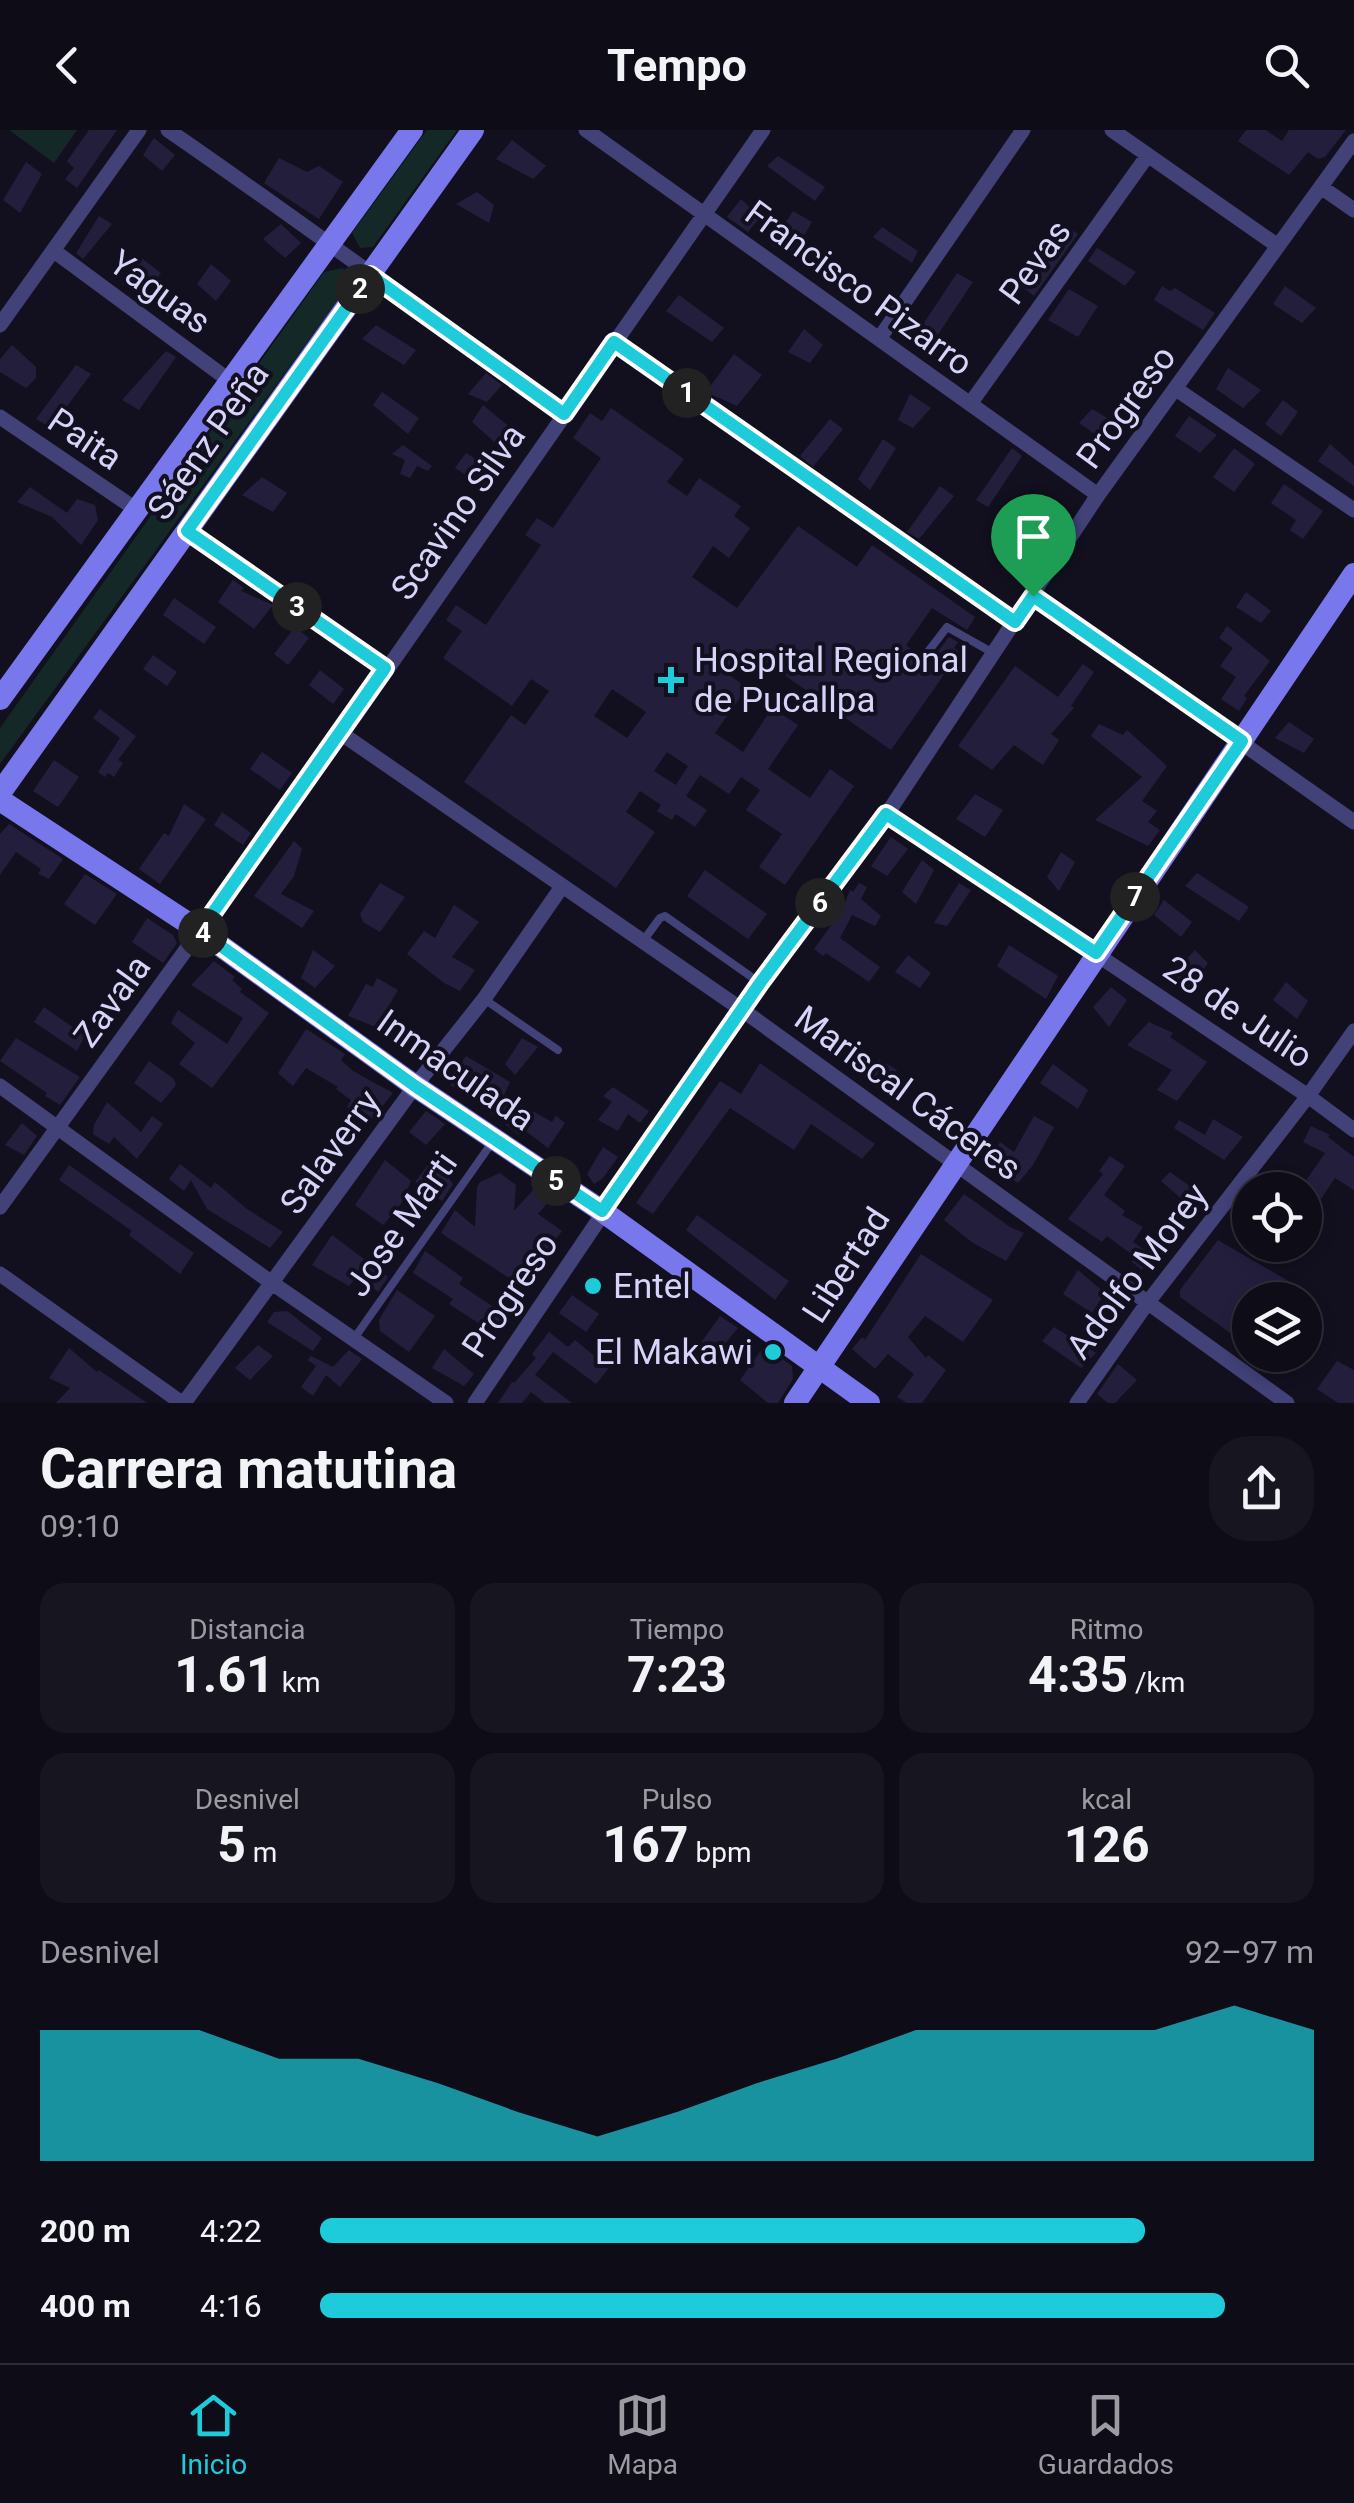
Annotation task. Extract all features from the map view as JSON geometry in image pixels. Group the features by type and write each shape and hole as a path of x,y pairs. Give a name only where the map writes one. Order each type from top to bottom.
{"street":[{"path":"0,326 138,130"},
{"path":"168,130 331,242 370,275 564,414"},
{"name":"Sáenz Peña","path":"0,699 412,130"},
{"name":"Francisco Pizarro","path":"586,130 1098,495"},
{"name":"Scavino Silva","path":"342,734 763,130"},
{"path":"878,339 1023,130"},
{"path":"1112,130 1278,246"},
{"name":"Sáenz Peña","path":"0,796 370,275 464,133"},
{"name":"Progreso","path":"475,1403 741,1009 886,814 1098,495 1354,141"},
{"name":"Pevas","path":"970,404 1148,155"},
{"path":"1321,187 1354,210"},
{"name":"Yaguas","path":"54,251 230,381"},
{"path":"614,342 1015,622"},
{"path":"1176,389 1354,510"},
{"name":"Paita","path":"0,417 137,510"},
{"path":"187,531 385,668"},
{"name":"Libertad","path":"795,1403 1354,574"},
{"path":"1033,596 1354,822"},
{"name":"Mariscal Cáceres","path":"342,734 741,1009 1287,1403"},
{"name":"Zavala","path":"0,1207 342,734"},
{"name":"Inmaculada","path":"0,796 200,931 415,1086 602,1211 869,1403"},
{"name":"28 de Julio","path":"886,814 1354,1130"},
{"name":"Salaverry","path":"183,1403 415,1086 484,999 561,888"},
{"name":"Adolfo Morey","path":"1079,1402 1148,1302 1354,1031"},
{"path":"0,1086 446,1403"},
{"path":"0,1274 183,1403"}],"lane":[{"path":"926,653 947,627 994,654"},
{"path":"642,942 665,916 760,983"},
{"path":"484,999 558,1050"},
{"name":"Jose Marti","path":"353,1340 494,1140"}],"green space":[{"path":"9,130 77,130 54,163"},
{"path":"427,130 457,130 373,247 360,248 352,233"},
{"path":"343,268 349,285 0,764 0,728 324,272"}],"building":[{"path":"89,130 117,130 77,188 65,179 74,168 67,161"},
{"path":"1246,130 1266,130 1282,141 1289,130 1346,130 1325,157 1318,159 1308,152 1289,175 1238,141"},
{"path":"154,138 175,155 162,171 143,155"},
{"path":"512,140 546,166 533,179 496,159"},
{"path":"778,156 825,187 815,201 767,166"},
{"path":"279,158 307,172 319,166 343,182 319,219 264,183"},
{"path":"26,162 42,174 20,213 3,200"},
{"path":"477,192 494,205 489,223 456,204"},
{"path":"741,199 760,217 748,232 727,217"},
{"path":"793,211 812,222 793,255 771,245"},
{"path":"99,216 112,224 83,259 76,253"},
{"path":"281,224 301,243 285,258 263,239"},
{"path":"1065,225 1078,234 1034,296 1020,285"},
{"path":"882,227 918,251 912,263 873,237"},
{"path":"1097,248 1136,272 1125,286 1088,261"},
{"path":"140,257 161,273 143,297 122,284"},
{"path":"211,264 231,281 216,301 197,284"},
{"path":"957,273 973,282 929,348 914,338"},
{"path":"1162,286 1170,291 1175,288 1215,313 1203,330 1154,300"},
{"path":"1285,286 1316,308 1302,323 1273,304"},
{"path":"1069,289 1098,306 1078,337 1048,320"},
{"path":"679,295 724,328 712,342 666,311"},
{"path":"376,325 416,350 404,365 362,339"},
{"path":"804,329 823,345 810,363 788,352"},
{"path":"12,345 36,367 36,378 26,388 0,372 0,359"},
{"path":"166,351 176,357 139,410 122,400"},
{"path":"734,354 762,375 737,406 706,392"},
{"path":"76,365 91,374 51,428 36,419"},
{"path":"1228,368 1261,390 1243,408 1216,389"},
{"path":"486,373 502,385 487,402 468,394"},
{"path":"382,392 419,418 408,434 373,405"},
{"path":"910,394 931,408 913,428 898,420"},
{"path":"1283,400 1298,412 1281,436 1265,424"},
{"path":"483,405 511,428 499,446 472,422"},
{"name":"Hospital Regional de Pucallpa","path":"611,408 684,459 667,482 687,496 699,478 741,506 734,516 750,528 729,558 713,546 692,577 737,608 798,526 857,567 872,545 975,617 967,630 932,608 906,645 930,661 949,637 958,642 954,648 960,652 891,750 746,648 728,674 747,688 715,733 743,752 772,708 798,725 768,769 810,798 830,769 854,786 785,885 759,867 782,834 746,810 760,790 741,777 729,794 700,775 686,796 707,810 695,827 676,814 672,820 657,811 661,805 640,791 626,812 655,832 616,888 464,782 511,715 525,725 549,691 531,679 512,706 443,658 462,631 446,620 456,605 486,625 541,545 525,535 537,518 553,528 601,458 573,438 590,413 602,421","holes":["612,689 646,712 627,738 594,716","667,752 688,766 676,785 654,771"]},
{"path":"1092,409 1114,422 1102,439 1079,423"},
{"path":"1189,416 1217,435 1200,453 1175,436"},
{"path":"830,419 843,429 813,467 800,456"},
{"path":"883,439 896,448 870,490 858,479"},
{"path":"1330,444 1354,465 1354,486 1318,461"},
{"path":"403,445 432,466 428,471 417,466 410,478 400,474 405,460 392,454"},
{"path":"1012,448 1022,456 988,507 976,500"},
{"path":"1234,448 1255,464 1234,492 1213,477"},
{"path":"466,453 499,474 490,491 455,468"},
{"path":"262,477 287,493 273,512 242,495"},
{"path":"1284,484 1323,511 1303,539 1290,530 1296,520 1271,503"},
{"path":"940,486 954,496 919,539 907,532"},
{"path":"30,487 67,513 77,499 95,505 98,520 81,545 52,517 17,502"},
{"path":"233,580 244,588 241,591 273,605 254,629 218,602"},
{"path":"1246,592 1271,611 1261,623 1236,607"},
{"path":"174,598 216,627 204,644 163,615"},
{"path":"1227,626 1270,661 1244,696 1247,698 1239,711 1221,699 1236,677 1220,666 1233,648 1219,638"},
{"path":"295,627 309,638 288,665 274,654"},
{"path":"153,655 177,672 167,686 143,669"},
{"path":"1083,664 1094,672 1071,706 1074,708 1051,734 1059,740 1043,765 1014,745 992,770 958,746 1015,666 1058,697"},
{"path":"320,670 344,689 333,704 309,685"},
{"path":"100,709 136,736 118,760 123,763 114,777 98,772 120,738 93,718"},
{"path":"1289,722 1314,739 1304,753 1275,738"},
{"path":"1099,724 1123,735 1127,730 1167,766 1142,801 1157,811 1148,822 1160,830 1148,846 1095,820 1142,777 1091,736"},
{"path":"262,752 292,773 280,790 250,769"},
{"path":"54,760 79,777 58,807 33,791"},
{"path":"975,794 1003,810 985,837 956,819"},
{"path":"184,804 206,819 160,884 139,869 164,833 169,836"},
{"path":"222,812 251,833 243,845 214,825"},
{"path":"9,824 63,859 49,879 38,874 41,869 16,852 0,875 0,834"},
{"path":"891,837 908,849 887,876 871,866"},
{"path":"294,841 302,849 294,876 281,894 314,911 302,928 254,896"},
{"path":"1061,852 1075,862 1059,891 1047,877"},
{"path":"922,860 934,870 916,904 902,892"},
{"path":"705,870 767,914 748,939 687,896"},
{"path":"1197,873 1249,907 1239,921 1185,886"},
{"path":"85,874 117,894 95,925 64,904"},
{"path":"380,883 405,897 380,932 363,922 360,914"},
{"path":"859,883 867,887 861,899 881,916 875,926 852,915 840,938 880,967 869,982 814,949 842,910 850,890 853,892"},
{"path":"959,883 971,890 947,926 934,923"},
{"path":"1164,900 1192,922 1181,937 1154,915"},
{"path":"454,905 479,922 452,957 475,970 460,991 407,954 424,931 435,938"},
{"path":"147,918 173,935 177,943 163,963 132,942"},
{"path":"1009,945 1058,976 1046,999 997,966"},
{"path":"313,950 335,966 315,988 301,978"},
{"path":"1195,950 1208,963 1190,989 1170,977"},
{"path":"908,955 931,973 920,988 895,972"},
{"path":"214,961 235,977 232,980 242,989 240,992 269,1013 212,1088 179,1064 195,1043 171,1023 178,1010 227,1044 243,1018 191,985"},
{"path":"377,978 398,990 376,1027 348,1016 366,984 373,987"},
{"path":"1286,982 1308,1001 1297,1019 1273,1000"},
{"path":"1111,987 1127,1000 1109,1027 1093,1007"},
{"path":"44,1007 85,1036 77,1051 34,1022"},
{"path":"1149,1022 1173,1033 1170,1037 1207,1062 1177,1101 1157,1090 1172,1070 1127,1045"},
{"path":"306,1029 345,1054 341,1060 353,1071 393,1093 371,1120 347,1107 351,1100 338,1087 306,1068 293,1086 278,1073"},
{"path":"16,1038 80,1077 60,1105 0,1061"},
{"path":"522,1038 538,1047 515,1075 505,1064"},
{"path":"466,1056 510,1082 504,1095 552,1122 556,1116 565,1123 548,1148 523,1129 519,1135 478,1103 484,1095 451,1086 452,1076"},
{"path":"879,1059 897,1070 884,1092 865,1078"},
{"path":"149,1061 174,1079 176,1085 161,1103 134,1083"},
{"path":"760,1063 875,1144 862,1159 811,1124 794,1150 730,1108 653,1214 636,1203 720,1081 741,1094"},
{"path":"1053,1064 1088,1090 1078,1109 1040,1083"},
{"path":"613,1087 649,1111 640,1123 628,1114 618,1131 598,1120 612,1102 603,1096"},
{"path":"107,1102 141,1132 152,1116 163,1124 137,1159 114,1137 109,1144 93,1134"},
{"path":"426,1111 445,1124 426,1145 409,1132"},
{"path":"1034,1116 1054,1127 1018,1183 989,1165 990,1159 1000,1142 1014,1152"},
{"path":"1213,1119 1243,1137 1224,1160 1174,1128 1179,1120 1205,1135"},
{"path":"22,1123 37,1136 24,1155 5,1145"},
{"path":"1311,1126 1330,1135 1354,1157 1354,1190 1335,1178 1322,1198 1322,1172 1312,1172 1325,1153 1303,1142"},
{"path":"603,1147 618,1157 594,1184 587,1174"},
{"path":"435,1156 451,1168 447,1175 453,1184 442,1201 415,1182"},
{"path":"1110,1156 1125,1166 1104,1195 1125,1211 1122,1215 1143,1227 1133,1242 1152,1255 1142,1270 1132,1262 1135,1257 1107,1236 1102,1242 1068,1219 1103,1174 1099,1171"},
{"path":"385,1160 411,1181 401,1204 383,1225 355,1205"},
{"path":"180,1164 211,1188 215,1182 283,1232 270,1248 207,1209 191,1180 184,1191 169,1179"},
{"path":"69,1165 194,1253 180,1274 129,1235 132,1231 59,1180"},
{"path":"1170,1172 1201,1194 1192,1208 1161,1181"},
{"path":"500,1173 516,1185 514,1211 533,1190 550,1200 538,1214 562,1231 535,1266 530,1262 518,1284 441,1233 455,1210 475,1227 477,1187"},
{"path":"964,1194 1024,1233 1006,1261 973,1243 944,1220"},
{"path":"697,1215 789,1281 775,1300 686,1230"},
{"path":"332,1235 388,1277 378,1292 358,1276 349,1286 312,1265"},
{"path":"1218,1240 1232,1248 1232,1262 1256,1262 1290,1282 1232,1282 1232,1334 1180,1297 1180,1290"},
{"path":"425,1251 463,1278 459,1284 507,1316 495,1334 449,1304 453,1299 413,1273"},
{"path":"921,1254 993,1300 963,1342 925,1316 908,1337 926,1358 928,1355 946,1370 922,1403 907,1403 897,1397 914,1374 888,1354 875,1369 852,1349 862,1337 865,1340"},
{"path":"1078,1270 1105,1293 1092,1313 1063,1294"},
{"path":"397,1290 435,1316 409,1352 380,1331 379,1320"},
{"path":"572,1295 599,1314 586,1332 559,1313"},
{"path":"287,1311 322,1338 313,1351 267,1322 274,1312"},
{"path":"720,1316 738,1328 713,1358 698,1347"},
{"path":"1054,1327 1096,1353 1081,1368 1042,1341"},
{"path":"549,1332 568,1347 575,1340 609,1368 596,1384 553,1352 535,1375 572,1403 545,1403 531,1392 522,1403 498,1403 536,1358 532,1354"},
{"path":"258,1345 273,1356 250,1380 235,1368"},
{"path":"764,1346 792,1366 793,1379 778,1403 768,1403 740,1380"},
{"path":"69,1348 97,1372 147,1403 56,1403 70,1388 49,1378"},
{"path":"444,1349 474,1374 464,1386 432,1368"},
{"path":"349,1350 362,1359 340,1387 326,1375 313,1396 301,1387 316,1366 308,1360 311,1356 333,1367"},
{"path":"1337,1361 1354,1370 1354,1403 1338,1403 1317,1389"},
{"path":"1118,1364 1137,1380 1115,1403 1108,1403 1097,1394"}],"place":[{"name":"Hospital Regional de Pucallpa","path":"671,680"},
{"name":"Entel","path":"593,1286"},
{"name":"El Makawi","path":"773,1352"}],"route":[{"path":"370,275 564,414 614,342 1015,622 1033,596 1242,741 1096,953 886,814 760,983 602,1211 415,1086 200,931 385,668 187,531 370,275"}]}
